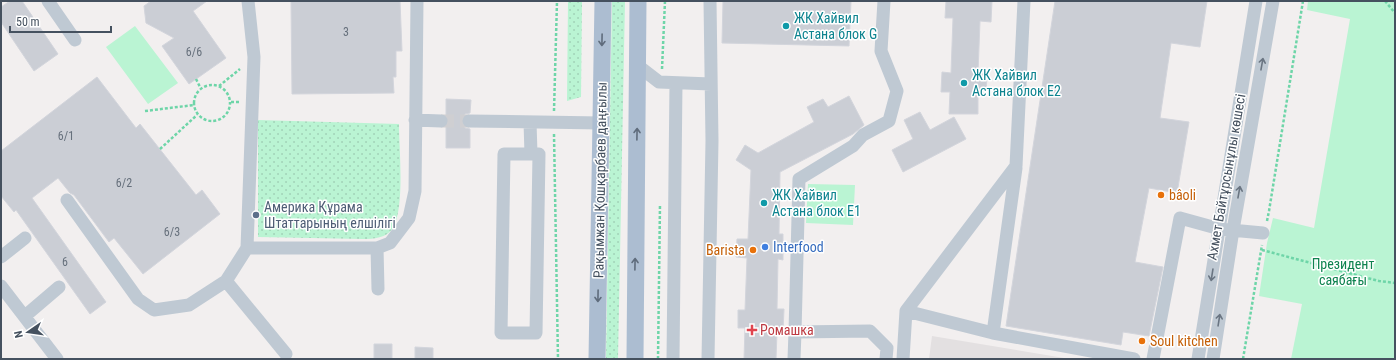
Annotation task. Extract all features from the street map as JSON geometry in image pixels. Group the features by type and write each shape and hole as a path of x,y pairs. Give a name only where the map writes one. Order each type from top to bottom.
{"main road":[{"name":"Рақымжан Қошқарбаев даңғылы","path":"597,359 603,1"},
{"path":"634,359 638,1"}],"street":[{"path":"48,1 75,40"},
{"path":"67,200 138,299 154,310 189,305 226,280 248,248 254,57 248,1"},
{"path":"248,248 377,248 390,243 409,218 415,191 417,1"},
{"path":"708,359 712,141 710,1"},
{"path":"794,359 799,179 853,146 863,135 889,121 897,91 881,50 884,1"},
{"path":"994,333 1016,166 1024,1"},
{"name":"Ахмет Байтұрсынұлы көшесі","path":"1213,359 1226,230 1256,1"},
{"name":"Ахмет Байтұрсынұлы көшесі","path":"1198,359 1226,230 1272,1"},
{"path":"637,65 659,82 711,84"},
{"path":"673,359 676,83"},
{"path":"415,120 441,121"},
{"path":"469,120 601,123"},
{"path":"530,122 531,154"},
{"path":"504,154 531,154 539,154 536,333 501,333 504,154"},
{"path":"903,359 906,311 1016,166"},
{"path":"1153,359 1180,218 1226,230 1263,233"},
{"path":"1,257 25,238"},
{"path":"377,248 378,289"},
{"path":"226,280 286,354"},
{"path":"1,286 57,359"},
{"path":"25,316 59,287"},
{"path":"906,311 994,333 1134,359"},
{"path":"795,332 870,331 887,348 886,359"}],"path":[{"path":"557,1 554,122 558,359"},
{"path":"1243,359 1303,1"},
{"path":"1385,1 1395,13"},
{"path":"219,86 254,57"},
{"path":"196,79 201,89"},
{"path":"214,84 219,86 224,88 230,96 231,107 226,117 217,122 206,121 198,115 194,105 196,94 203,87 214,84"},
{"path":"145,111 194,105"},
{"path":"160,149 198,115"},
{"path":"1262,250 1379,281 1395,283"}],"shaded area":[{"path":"932,336 1070,359 929,359"}],"green space":[{"path":"568,1 582,1 581,97 567,101"},
{"path":"612,1 625,1 618,359 606,359"},
{"name":"Президент саябағы","path":"1308,1 1395,1 1395,359 1291,359 1302,304 1259,296 1267,243 1273,218 1314,228 1350,19 1307,10"},
{"path":"135,26 178,83 148,104 106,47"},
{"path":"258,120 399,124 400,192 397,219 393,228 384,236 367,239 258,237"},
{"path":"808,184 855,185 853,225 806,223"}],"building":[{"path":"10,1 22,1 58,54 34,71 1,22 1,7"},
{"path":"151,1 207,1 193,11 226,58 189,84 162,46 174,38 146,23 144,6"},
{"path":"291,1 400,1 402,51 396,51 396,77 393,77 394,93 292,94"},
{"name":"ЖК Хайвил Астана блок G","path":"723,1 851,1 849,46 722,43"},
{"name":"ЖК Хайвил Астана блок E2","path":"946,1 992,1 991,22 980,21 978,73 987,74 986,95 978,95 978,114 949,114 950,92 941,92 942,72 951,73 953,18 945,18"},
{"path":"1055,1 1207,1 1200,47 1171,43 1160,118 1189,122 1177,193 1149,188 1135,262 1163,267 1149,336 1123,332 1121,345 1006,326"},
{"path":"97,77 136,128 140,124 196,195 202,190 220,214 143,274 114,238 109,242 74,195 70,193 58,178 32,198 106,302 90,314 16,210 14,212 1,196 1,151"},
{"name":"ЖК Хайвил Астана блок E1","path":"849,96 864,125 853,134 780,172 779,234 783,234 783,260 778,259 777,309 784,309 783,332 777,332 776,359 744,359 745,328 738,328 738,310 745,310 747,258 736,257 737,239 748,239 751,170 736,160 745,145 758,153 814,122 807,107 823,99 828,107"},
{"path":"446,99 471,100 470,113 465,114 461,121 465,128 470,129 470,148 446,148 446,127 449,121 446,115"},
{"path":"920,112 930,130 954,117 966,139 903,172 892,150 913,139 904,120"},
{"path":"374,344 392,344 392,359 374,359"},
{"path":"415,347 433,348 433,359 415,359"}],"tunnel":[{"path":"441,121 469,121"}],"place":[{"name":"ЖК Хайвил Астана блок G","path":"786,26"},
{"name":"ЖК Хайвил Астана блок E2","path":"964,83"},
{"name":"bâoli","path":"1161,195"},
{"name":"ЖК Хайвил Астана блок E1","path":"764,203"},
{"name":"Америка Құрама Штаттарының елшілігі","path":"256,215"},
{"name":"Interfood","path":"765,247"},
{"name":"Barista","path":"753,250"},
{"name":"Ромашка","path":"752,330"},
{"name":"Soul kitchen","path":"1142,341"}]}
